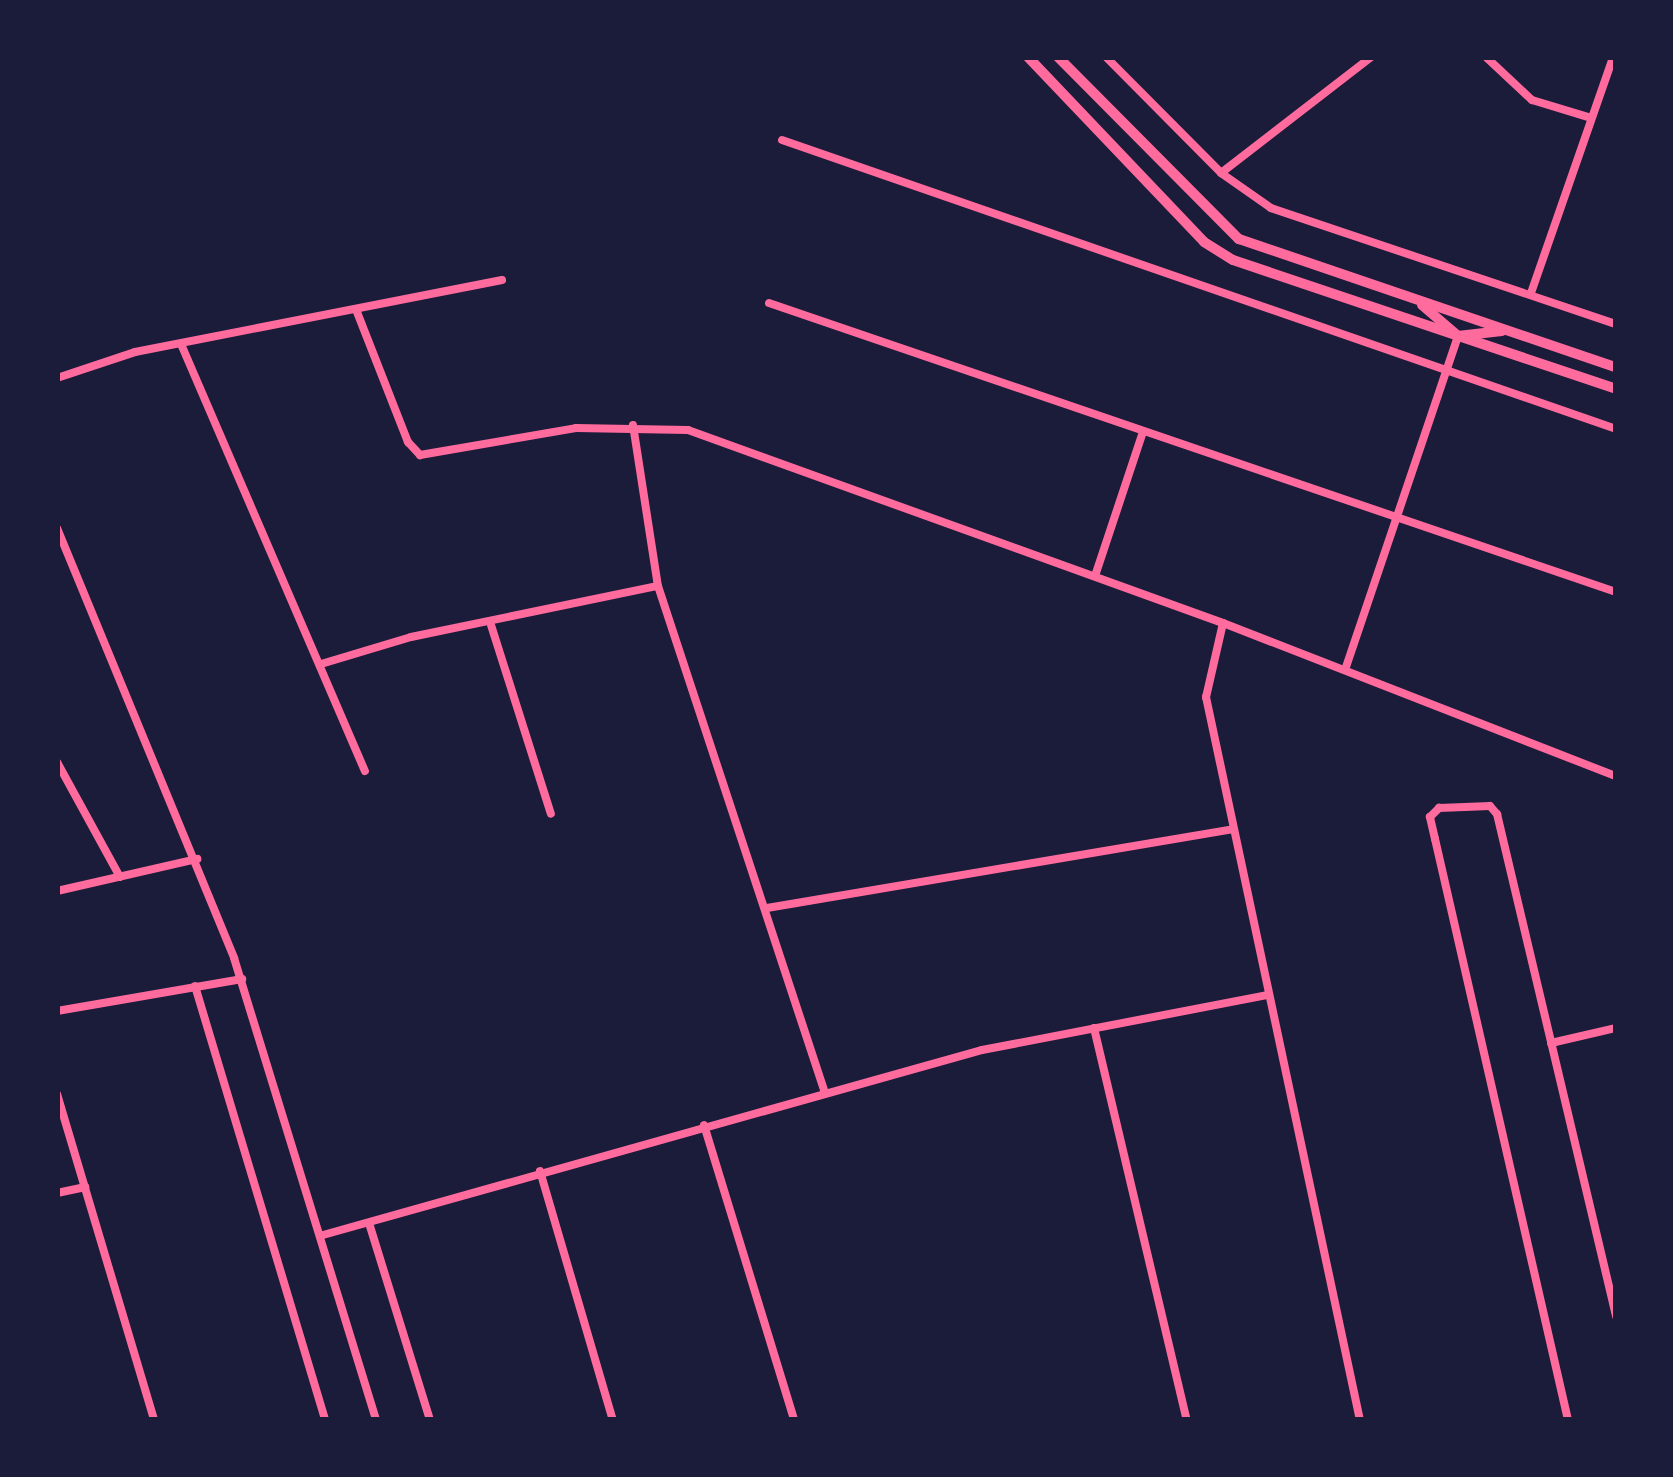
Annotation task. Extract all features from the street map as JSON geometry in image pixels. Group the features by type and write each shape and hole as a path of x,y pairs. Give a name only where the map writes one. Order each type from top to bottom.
{"street":[{"path":"1028,57 1204,242 1233,260 1616,389"},
{"path":"1058,57 1239,239 1616,367"},
{"path":"1106,57 1221,173 1288,215 1616,324"},
{"path":"1221,173 1371,57"},
{"path":"1486,57 1532,100 1588,117"},
{"path":"1531,293 1588,117 1613,57"},
{"path":"782,140 832,151 1616,428"},
{"path":"57,378 116,356 502,280"},
{"path":"1409,294 1443,315 1457,336"},
{"path":"769,303 1616,592"},
{"path":"357,312 408,442 421,454 633,425 688,430 1223,623 1616,776"},
{"path":"1457,336 1511,329"},
{"path":"1345,670 1457,336"},
{"path":"181,344 365,771"},
{"path":"633,425 658,586 824,1091"},
{"path":"1094,576 1143,432"},
{"path":"57,528 197,859 242,980 376,1420"},
{"path":"321,664 658,586"},
{"path":"1223,623 1205,697 1360,1420"},
{"path":"491,625 551,814"},
{"path":"57,761 120,877"},
{"path":"1568,1420 1430,817 1439,808 1490,806 1497,814 1616,1316"},
{"path":"767,908 1230,830"},
{"path":"57,891 197,859"},
{"path":"57,1011 242,980"},
{"path":"195,986 326,1420"},
{"path":"323,1235 824,1091 1094,1028 1267,994"},
{"path":"1094,1028 1187,1420"},
{"path":"1551,1043 1616,1028"},
{"path":"57,1094 154,1420"},
{"path":"704,1125 794,1420"},
{"path":"540,1171 613,1420"},
{"path":"57,1193 85,1187"},
{"path":"369,1223 430,1420"}]}
